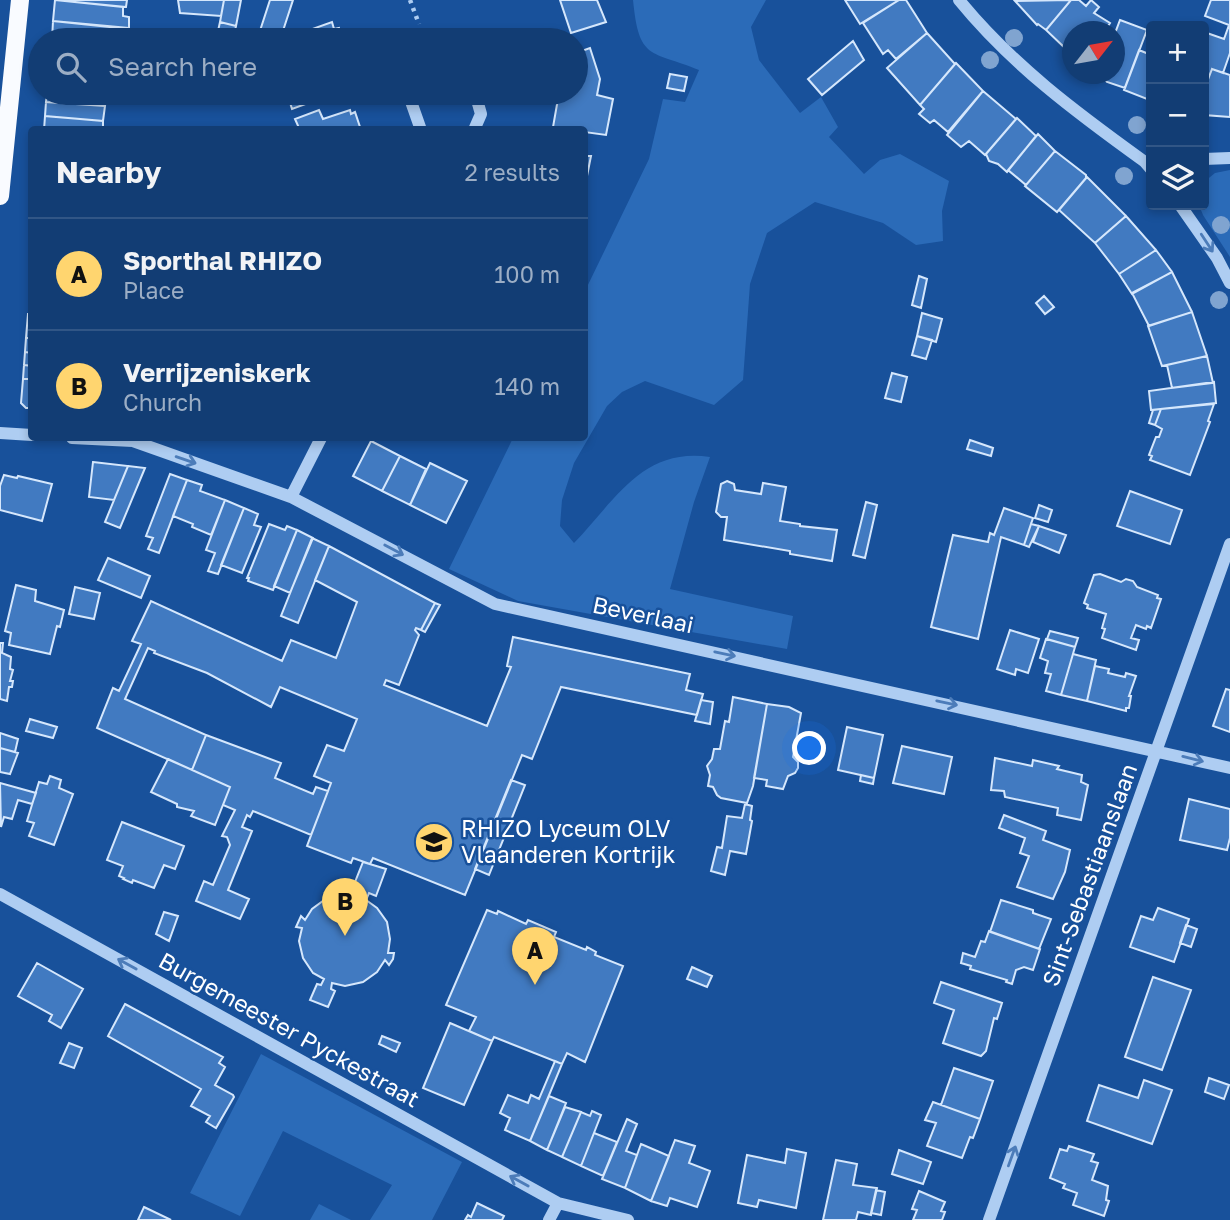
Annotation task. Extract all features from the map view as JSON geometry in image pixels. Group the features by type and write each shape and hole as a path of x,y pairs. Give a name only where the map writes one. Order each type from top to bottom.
{"main road":[{"path":"0,196 20,0"}],"street":[{"path":"959,0 994,41 1025,71 1076,112 1146,162"},
{"path":"412,105 420,126"},
{"path":"476,126 481,114 478,105"},
{"path":"1209,159 1230,158"},
{"path":"1183,210 1217,258 1230,283"},
{"path":"0,433 28,435"},
{"name":"Beverlaai","path":"133,441 291,497 495,604 1230,768"},
{"path":"291,497 319,441"},
{"name":"Sint-Sebastiaanslaan","path":"989,1220 1230,544"},
{"name":"Burgemeester Pyckestraat","path":"0,894 558,1203 628,1220"},
{"path":"548,1220 558,1203"}],"path":[{"path":"410,0 419,28"}],"shaded area":[{"path":"633,0 766,0 751,27 759,60 800,113 821,97 838,127 829,137 864,174 880,160 900,154 949,181 942,211 943,241 916,245 883,223 815,202 767,233 750,284 743,380 714,405 645,381 622,392 607,406 588,439 588,285 649,159 663,99 685,102 699,70 650,50 639,34"},
{"path":"1230,170 1230,257 1201,210 1209,210 1209,178 1215,173"},
{"path":"512,441 587,441 574,463 562,500 560,526 574,543 632,480 648,469 666,460 686,456 710,457 694,502 670,589 793,616 787,649 518,601 449,569"},
{"path":"261,1054 462,1162 432,1220 370,1220 392,1185 283,1131 240,1216 190,1193"},
{"path":"319,1204 351,1220 310,1220"}],"building":[{"path":"55,0 123,7 123,16 129,17 129,28 53,21"},
{"path":"55,0 127,0 126,7"},
{"path":"178,0 224,0 221,16 180,13"},
{"path":"224,0 241,0 236,26 220,22"},
{"path":"270,0 293,0 284,28 261,28"},
{"path":"560,0 597,0 606,22 587,28 569,28"},
{"path":"845,0 899,0 860,24"},
{"path":"899,0 906,0 927,33 896,59 888,50 883,54 863,23"},
{"path":"1071,0 1079,0 1086,6 1091,0 1099,7 1094,13 1107,21 1062,21 1062,45 1046,30"},
{"path":"1071,0 1046,30 1037,25 1015,1"},
{"path":"1211,0 1230,0 1230,53 1223,73 1212,69 1209,77 1209,34 1224,39 1229,25 1205,16"},
{"path":"53,21 119,28 53,28"},
{"path":"220,22 236,26 236,28 219,28"},
{"path":"332,22 334,28 315,28"},
{"path":"1125,22 1146,30 1146,33 1125,88 1113,84 1125,84"},
{"path":"927,33 955,64 920,105 887,68"},
{"path":"853,41 864,60 822,95 808,79"},
{"path":"590,48 600,79 597,95 613,99 606,135 588,133 588,126 553,126 557,105 588,105"},
{"path":"1139,50 1146,53 1146,99 1124,90"},
{"path":"956,63 983,91 948,132 934,120 930,123 919,114 924,109 920,105"},
{"path":"1212,69 1230,75 1230,117 1209,115 1209,77"},
{"path":"670,74 687,77 684,91 667,88"},
{"path":"983,91 1016,119 985,155 969,141 961,147 947,135"},
{"path":"46,105 105,106 103,121 45,116"},
{"path":"319,110 323,119 350,110 351,114 355,112 360,126 298,126 295,119"},
{"path":"45,116 103,121 103,126 44,126"},
{"path":"1017,118 1036,136 1007,172 998,164 989,161 986,154"},
{"path":"1038,134 1055,151 1026,185 1008,170"},
{"path":"1055,151 1086,175 1057,212 1025,186"},
{"path":"1087,177 1126,216 1095,243 1059,210"},
{"path":"1126,216 1156,250 1119,274 1095,243"},
{"path":"1156,250 1172,272 1132,294 1119,274"},
{"path":"1172,272 1192,312 1149,326 1132,293"},
{"path":"919,276 927,279 921,308 912,305"},
{"path":"1044,296 1054,307 1045,314 1036,303"},
{"path":"1192,312 1207,356 1162,366 1148,326"},
{"path":"922,313 942,319 936,342 917,336"},
{"path":"917,336 932,340 926,359 912,355"},
{"path":"26,338 28,338 28,352 25,352"},
{"path":"25,352 28,352 28,366 24,365"},
{"path":"1207,356 1213,383 1172,388 1167,365"},
{"path":"24,365 28,366 28,379 23,379"},
{"path":"892,373 907,377 901,402 885,398"},
{"path":"23,379 28,379 28,408 21,403"},
{"path":"1214,382 1216,403 1151,410 1149,391"},
{"path":"1214,404 1190,475 1150,460 1152,456 1149,455 1162,429 1155,425 1161,409"},
{"path":"1161,409 1155,425 1149,423 1153,410"},
{"path":"970,440 993,448 991,456 967,449"},
{"path":"371,441 400,456 382,491 353,476"},
{"path":"400,456 426,469 410,505 382,491"},
{"path":"93,462 128,466 114,500 89,497"},
{"path":"430,463 467,481 446,523 410,505"},
{"path":"128,466 145,468 120,528 105,522"},
{"path":"170,474 187,480 159,553 148,549 153,538 146,536"},
{"path":"4,475 52,484 42,521 0,510 0,486"},
{"path":"187,480 202,485 200,491 225,500 211,535 173,516"},
{"path":"727,481 734,484 735,490 761,494 763,483 786,487 780,521 837,530 832,561 724,540 727,517 721,517 716,512 721,484"},
{"path":"1130,491 1182,510 1170,544 1117,526"},
{"path":"225,500 244,508 218,574 208,571 215,553 206,550"},
{"path":"866,502 877,505 865,558 853,555"},
{"path":"1039,505 1052,510 1048,522 1035,518"},
{"path":"244,508 258,514 254,525 261,527 242,573 221,565"},
{"path":"1004,508 1033,518 1024,545 1001,537 978,639 931,627 953,535 988,542 990,533 994,535"},
{"path":"269,524 285,530 287,526 297,530 273,590 248,581 247,578"},
{"path":"1031,524 1039,526 1029,547 1024,545"},
{"path":"1039,526 1066,535 1059,553 1033,542"},
{"path":"297,530 313,538 290,593 274,586"},
{"path":"312,538 329,546 298,623 281,616"},
{"path":"329,546 435,603 421,630 415,630 419,635 399,685 386,680 384,685 487,726 511,667 507,666 513,637 690,674 686,690 703,694 697,715 561,687 532,759 522,755 465,895 373,858 370,864 353,858 351,863 307,846 331,783 314,776 327,745 344,751 357,719 280,687 271,707 207,673 154,653 155,651 148,648 125,699 206,735 192,770 97,728 113,688 119,691 141,644 132,641 151,601 282,661 291,640 336,658 357,602 315,580"},
{"path":"108,558 150,576 141,598 98,580"},
{"path":"1100,574 1121,582 1126,579 1133,581 1137,587 1158,595 1157,598 1161,599 1151,628 1136,625 1131,638 1139,640 1136,650 1102,638 1106,614 1087,608 1088,605 1084,603 1094,575"},
{"path":"16,585 36,590 35,601 64,610 50,654 9,645 11,633 5,631"},
{"path":"75,587 100,593 94,619 69,614"},
{"path":"435,603 440,605 425,632 421,630"},
{"path":"1010,630 1039,639 1028,673 1016,669 1015,675 997,669"},
{"path":"1050,631 1078,638 1075,647 1047,639"},
{"path":"1046,639 1075,647 1061,695 1046,691 1051,674 1045,673 1048,661 1040,658"},
{"path":"0,643 3,643 2,653 11,657 10,669 13,670 10,681 13,681 12,687 9,687 7,701 0,699"},
{"path":"1073,654 1096,660 1087,701 1061,695"},
{"path":"1095,666 1109,669 1108,673 1125,677 1126,673 1136,676 1126,711 1087,701"},
{"path":"1226,689 1230,690 1230,732 1213,726"},
{"path":"733,697 767,704 753,786 747,803 721,798 713,787 708,786 710,775 707,766 714,749 720,749 725,721 729,722"},
{"path":"701,700 713,702 710,724 695,721"},
{"path":"767,704 789,707 801,713 793,757 798,762 798,768 788,776 783,789 766,786 767,780 754,778"},
{"path":"30,719 57,727 53,738 26,731"},
{"path":"847,727 883,735 874,778 838,770"},
{"path":"0,733 18,739 15,752 0,748"},
{"path":"206,735 281,763 275,778 313,794 316,787 328,791 311,835 253,811 250,817 247,815 242,827 252,831 228,890 249,899 240,919 196,901 204,881 213,885 230,845 227,837 222,836 235,810 223,805 230,787 192,770"},
{"path":"902,746 952,757 944,794 893,783"},
{"path":"0,748 18,753 10,774 0,772"},
{"path":"995,758 1032,766 1033,760 1082,775 1081,782 1088,785 1081,820 1057,815 1058,808 1005,797 1004,791 991,790"},
{"path":"168,759 230,787 215,825 191,816 194,811 177,807 177,804 151,792"},
{"path":"861,775 874,778 873,784 860,781"},
{"path":"50,776 61,780 59,788 73,794 54,845 29,836 34,823 27,821 39,782 47,784"},
{"path":"511,780 525,785 489,875 475,869"},
{"path":"0,783 36,793 32,804 18,800 12,819 4,817 1,827"},
{"path":"1189,799 1230,809 1230,838 1227,850 1180,840"},
{"path":"745,804 752,806 746,854 730,851 725,875 711,871 717,847 722,848 727,816 742,818"},
{"path":"1004,815 1046,831 1043,840 1070,850 1065,872 1053,899 1017,887 1029,856 1020,853 1025,838 999,828"},
{"path":"122,822 184,846 175,869 164,865 154,888 123,879 119,876 123,866 107,860"},
{"path":"363,862 386,869 376,896 369,893 366,900 377,908 387,922 390,939 388,953 394,953 393,959 389,965 385,960 377,972 363,982 345,986 332,983 331,989 335,991 328,1007 310,1000 317,984 321,985 324,979 313,973 303,958 299,941 302,928 296,927 301,916 305,920 312,909 327,898 344,894 357,897 360,889 353,887"},
{"path":"1001,900 1051,919 1039,949 990,932"},
{"path":"1158,908 1189,919 1174,962 1130,947 1141,916 1153,920"},
{"path":"487,910 497,914 498,911 526,924 528,920 556,932 554,937 586,950 587,947 596,952 595,955 623,966 585,1062 567,1053 562,1064 494,1037 492,1041 469,1031 476,1017 446,1005"},
{"path":"164,912 178,916 169,941 156,934"},
{"path":"1186,925 1197,929 1191,947 1180,943"},
{"path":"989,931 1040,949 1033,970 1024,967 1016,970 1012,984 970,969 971,966 961,963 963,953 975,957 981,941 985,942"},
{"path":"37,963 83,989 61,1028 49,1021 52,1015 18,996"},
{"path":"692,967 712,976 707,987 687,979"},
{"path":"1153,977 1191,990 1162,1070 1125,1057"},
{"path":"941,982 1002,1003 997,1019 994,1018 986,1051 981,1056 943,1043 954,1010 934,1003"},
{"path":"125,1004 223,1057 219,1063 225,1067 215,1085 234,1097 216,1128 206,1122 210,1116 191,1106 201,1089 108,1036"},
{"path":"450,1023 492,1041 464,1105 423,1088"},
{"path":"382,1036 400,1043 396,1052 379,1044"},
{"path":"69,1043 82,1048 74,1068 60,1063"},
{"path":"555,1061 562,1064 530,1141 505,1130 510,1118 500,1113 508,1095 528,1103 531,1095 539,1099"},
{"path":"954,1068 993,1081 980,1119 941,1105"},
{"path":"1209,1078 1229,1085 1224,1099 1205,1092"},
{"path":"1144,1080 1172,1090 1152,1144 1087,1121 1099,1085 1138,1098"},
{"path":"549,1096 566,1103 547,1150 530,1141"},
{"path":"933,1102 980,1119 962,1158 927,1146 936,1123 925,1120"},
{"path":"565,1107 581,1112 562,1157 547,1150"},
{"path":"592,1111 601,1115 581,1166 562,1157 581,1112 590,1116"},
{"path":"627,1119 637,1124 626,1151 637,1155 625,1188 602,1179"},
{"path":"594,1133 617,1142 603,1176 581,1166"},
{"path":"675,1140 695,1146 689,1163 710,1171 697,1207 670,1198 667,1206 651,1201"},
{"path":"641,1144 669,1156 651,1201 625,1188"},
{"path":"1069,1146 1094,1154 1091,1161 1098,1163 1092,1180 1108,1186 1106,1200 1109,1201 1104,1216 1073,1205 1077,1193 1063,1188 1065,1184 1050,1178 1060,1149 1067,1151"},
{"path":"787,1149 806,1153 796,1208 759,1200 757,1207 738,1203 747,1155 785,1163"},
{"path":"899,1150 931,1162 923,1184 892,1174"},
{"path":"836,1160 857,1164 853,1185 877,1188 871,1215 858,1212 856,1220 823,1220"},
{"path":"876,1190 885,1192 881,1215 871,1213"},
{"path":"919,1191 945,1202 941,1211 945,1212 942,1220 913,1220 917,1210 912,1209"},
{"path":"477,1203 504,1216 502,1220 465,1220 468,1215 471,1217"},
{"path":"144,1207 171,1220 138,1220"}],"place":[{"name":"RHIZO Lyceum OLV Vlaanderen Kortrijk","path":"434,842"},
{"name":"Verrijzeniskerk","path":"345,936"},
{"name":"Sporthal RHIZO","path":"535,985"}]}
